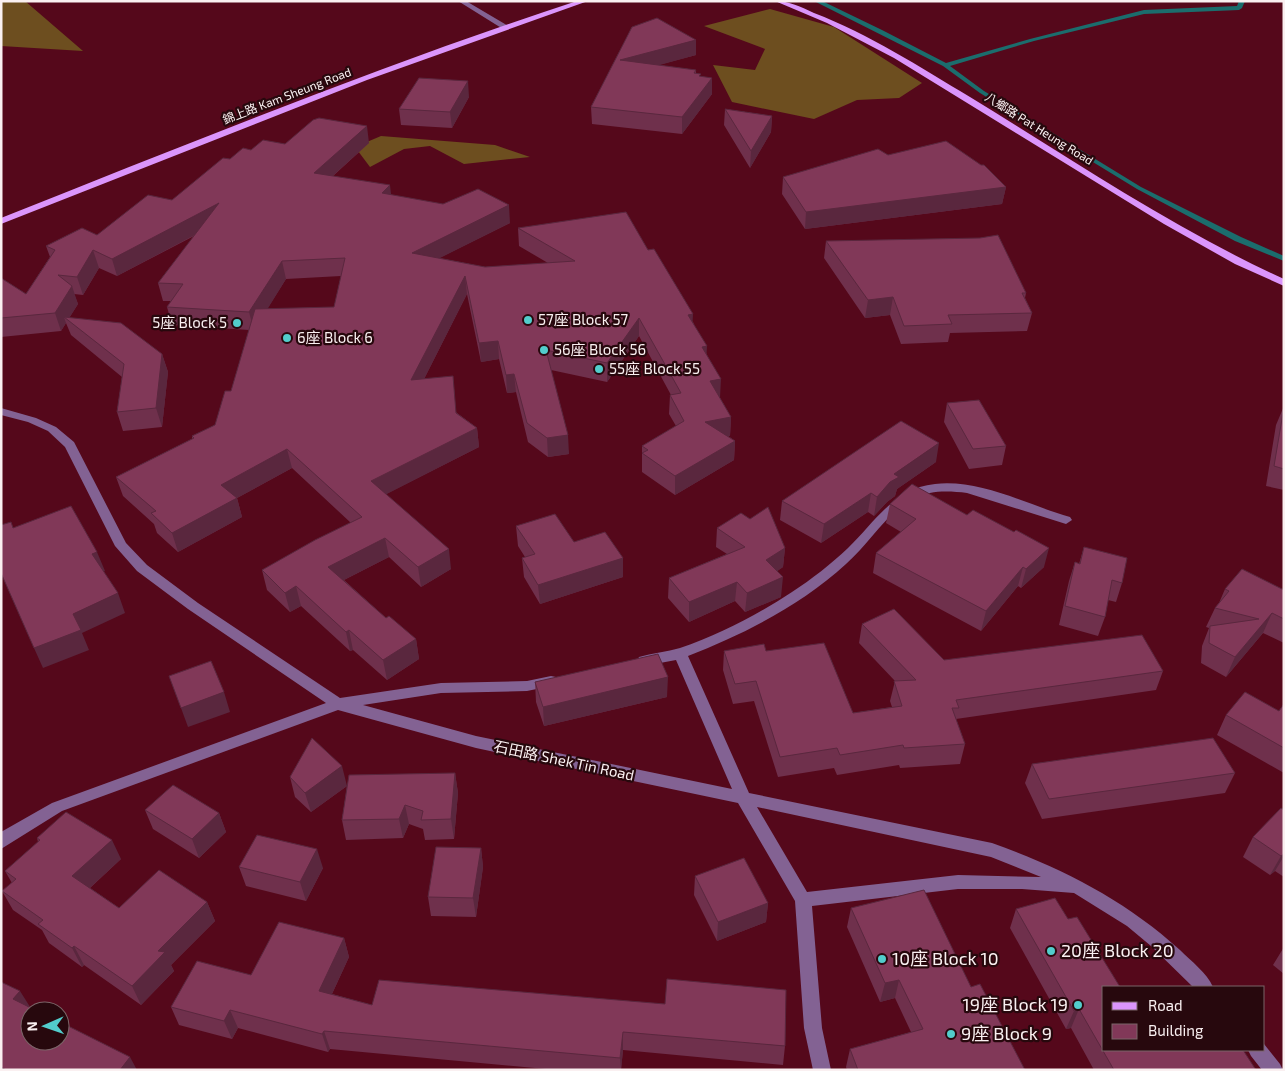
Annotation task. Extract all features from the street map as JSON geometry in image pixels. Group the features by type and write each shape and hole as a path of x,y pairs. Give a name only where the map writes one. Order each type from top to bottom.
{"main road":[{"name":"錦上路 Kam Sheung Road","path":"1,221 282,108 506,27 585,1"},
{"name":"八鄉路 Pat Heung Road","path":"778,1 830,21 897,56 1167,222 1238,262 1284,283"}],"street":[{"path":"461,1 506,27"},
{"name":"石田路 Shek Tin Road","path":"1,411 32,420 52,430 70,445 121,546 142,568 193,606 338,704 476,742 992,850 1032,864 1081,886 1134,921 1183,964 1203,986"},
{"path":"632,663 680,653 736,629 786,602 829,572 864,539 892,506 910,494 935,488 964,489 1066,520"},
{"path":"680,653 744,799 803,900 814,1028 822,1070"},
{"path":"1,842 10,834 57,807 338,704 441,688 527,686 565,678"},
{"path":"803,900 958,882 1022,882 1081,886"},
{"path":"1258,1051 1274,1070"}],"shaded area":[{"path":"1,1 25,1 83,51 1,46"},
{"path":"770,9 834,27 922,83 899,98 857,100 814,119 732,102 713,65 755,70 765,49 704,26"},
{"path":"381,136 495,145 530,157 464,164 430,146 404,149 370,167 355,147"}],"building":[{"path":"657,18 696,40 620,60 696,70 694,73 701,74 699,76 712,78 682,117 591,107 632,27"},
{"path":"419,78 468,81 450,112 399,109"},
{"path":"725,109 772,116 751,151"},
{"path":"319,118 367,126 314,173 390,185 382,193 443,204 478,189 509,205 412,253 485,267 575,261 518,228 626,212 648,250 654,249 693,314 688,315 707,346 702,347 721,379 710,381 731,417 705,422 735,441 675,476 642,453 648,450 642,446 684,421 670,395 681,393 639,318 607,363 546,350 568,435 547,438 527,423 514,374 506,375 498,341 479,343 465,276 411,380 453,376 456,413 477,428 371,481 449,549 418,567 385,538 328,567 386,618 389,616 416,639 383,660 349,630 346,632 296,586 285,593 262,570 315,540 362,517 287,449 221,485 237,498 172,533 151,513 156,511 116,477 194,438 192,436 215,425 225,391 231,391 255,309 334,307 345,258 282,261 249,312 167,307 183,284 158,283 219,203 112,259 93,250 77,277 58,275 72,286 55,313 1,318 1,278 26,294 55,250 46,246 82,228 97,235 148,195 172,200 223,158 230,159 243,148 251,150 263,140 285,144 313,120"},
{"path":"946,141 981,165 984,165 1006,187 806,212 783,177 878,149 888,155"},
{"path":"998,235 1026,293 1022,293 1032,313 948,315 952,324 904,326 893,297 868,300 826,241 980,238"},
{"path":"64,317 121,323 162,354 156,408 117,412 124,364"},
{"path":"979,400 1006,446 973,449 947,403"},
{"path":"1284,407 1284,469 1274,466"},
{"path":"901,421 939,443 894,474 899,477 890,482 877,497 871,493 824,524 782,501"},
{"path":"912,484 967,515 973,510 1049,548 1026,569 1023,567 986,611 876,553 916,519 890,504"},
{"path":"71,506 97,552 92,554 118,593 73,614 81,630 34,648 1,573 1,525 11,522 13,528"},
{"path":"768,507 785,548 766,560 783,577 747,593 737,582 689,602 669,578 745,547 717,528 741,513 750,519"},
{"path":"555,514 574,542 605,532 623,558 538,585 522,558 535,554 516,526"},
{"path":"1084,547 1127,558 1122,583 1112,580 1105,617 1065,606 1075,562 1080,564"},
{"path":"1242,569 1284,590 1284,619 1272,613 1235,657 1209,643 1210,626 1259,619 1215,608 1229,591 1225,589"},
{"path":"894,609 944,660 1142,635 1163,671 956,700 959,708 952,708 965,744 904,748 903,745 840,755 837,748 780,757 756,681 735,684 724,651 764,644 766,651 824,643 853,713 902,706 894,681 916,680 862,624"},
{"path":"658,654 668,677 543,707 535,682"},
{"path":"211,661 224,692 181,708 169,676"},
{"path":"1245,692 1279,711 1284,704 1284,748 1226,715"},
{"path":"312,738 342,766 305,793 290,777"},
{"path":"1213,738 1235,773 1049,799 1032,764"},
{"path":"455,773 451,819 421,820 423,811 405,805 399,819 342,820 349,775"},
{"path":"173,785 219,813 192,839 145,810"},
{"path":"1281,808 1284,810 1284,854 1281,856 1253,837"},
{"path":"66,812 112,840 72,876 119,908 159,870 207,902 158,951 165,952 132,986 38,924 43,920 2,891 16,879 5,871 40,840 37,838"},
{"path":"257,835 317,849 300,882 239,867"},
{"path":"436,847 481,848 473,898 428,897"},
{"path":"744,858 768,903 718,922 695,876"},
{"path":"924,890 971,987 980,984 1025,1070 858,1070 850,1049 923,1029 899,980 885,983 851,908"},
{"path":"1055,898 1068,919 1077,917 1119,986 1102,986 1102,1049 1079,1009 1074,1011 1016,909"},
{"path":"279,922 344,938 319,991 372,1005 379,980 665,1004 667,979 786,990 785,1046 623,1032 620,1058 324,1031 322,1034 230,1010 224,1021 171,1007 197,961 251,975"},
{"path":"1,982 20,991 13,999 20,1002 20,1051 70,1051 70,1027 130,1057 120,1070 6,1070 1,1067"},
{"path":"1103,1051 1244,1051 1256,1070 1114,1070"}],"waterway":[{"path":"817,1 945,65"},
{"path":"945,65 1032,40 1144,12 1239,8 1242,1"},
{"path":"945,65 982,92 1139,188 1238,239 1284,259"}],"place":[{"name":"57座 Block 57","path":"528,320"},
{"name":"5座 Block 5","path":"237,323"},
{"name":"6座 Block 6","path":"287,338"},
{"name":"56座 Block 56","path":"544,350"},
{"name":"55座 Block 55","path":"599,369"},
{"name":"20座 Block 20","path":"1051,951"},
{"name":"10座 Block 10","path":"882,959"},
{"name":"19座 Block 19","path":"1078,1005"},
{"name":"9座 Block 9","path":"951,1034"}]}
